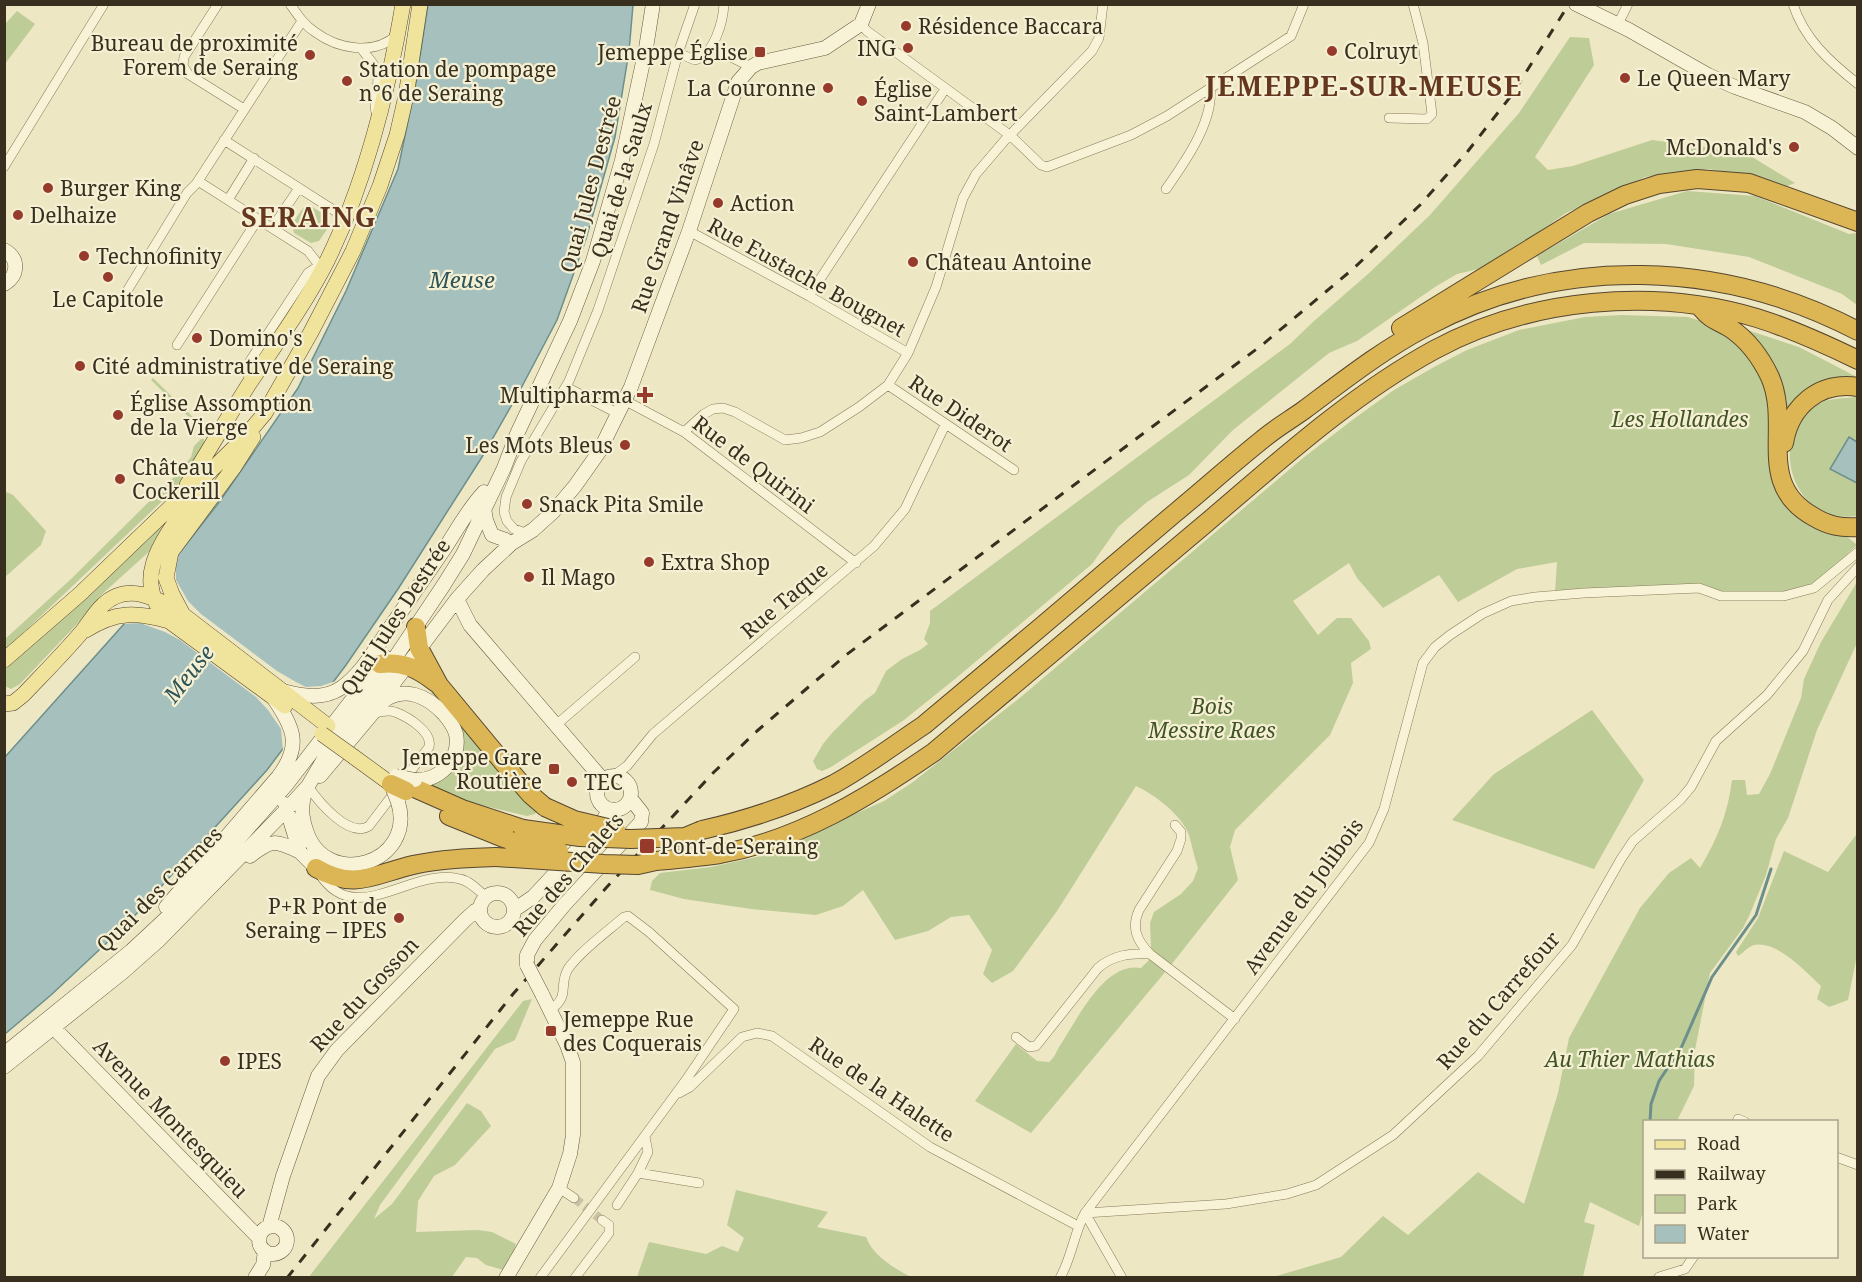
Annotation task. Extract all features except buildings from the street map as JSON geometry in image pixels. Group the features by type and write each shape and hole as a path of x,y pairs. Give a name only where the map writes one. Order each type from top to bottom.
{"highway":[{"path":"1265,437 1282,416 1381,341 1588,213 1625,195 1659,184 1697,179 1725,180 1749,183 1855,221"},
{"path":"517,835 631,839 686,837 799,800 835,783 877,758 924,725 1265,437 1382,353 1427,326 1500,296 1530,286 1565,280 1616,274 1662,275 1702,279 1756,291 1814,311 1857,331"},
{"path":"316,868 338,879 351,880 451,858 496,856 638,865 721,853 765,842 811,825 890,782 934,752 1317,430 1398,372 1436,349 1509,320 1570,306 1621,301 1700,306 1756,318 1803,335 1857,360"},
{"path":"1700,306 1711,320 1729,327 1743,339 1760,358 1771,379 1777,397 1779,414 1777,463 1789,496 1806,513 1824,523 1843,528 1857,526"},
{"path":"1857,387 1831,388 1812,396 1796,409 1786,429 1783,459 1789,483 1809,508 1827,518 1844,521 1857,520"},
{"path":"416,627 419,648 439,685 531,795 545,807 574,820 604,828 626,831 702,830"},
{"path":"393,664 423,673 439,685"},
{"path":"403,786 562,852 665,860"}],"main road":[{"path":"180,498 322,269 346,218 355,197 378,117 403,4"},
{"path":"4,660 80,594 180,498 188,493 244,438 265,413 337,285 380,186 404,106 420,4"},
{"name":"Quai Jules Destrée","path":"325,732 393,664 463,554 570,321 602,234 630,126 653,4"},
{"path":"751,67 765,61 825,48 861,24 869,4"},
{"path":"1576,4 1618,24 1715,78 1805,112 1832,128 1857,148"},
{"name":"Rue Grand Vinâve","path":"483,570 512,543 528,534 553,512 599,452 622,407 689,231 738,82 751,67"},
{"path":"4,250 14,258 16,269 14,275 4,284"},
{"path":"176,618 166,578 171,552 176,542 234,467 263,422 265,413"},
{"path":"218,434 210,470 158,551 152,566 149,593 158,609 176,618 309,717 325,732 403,786"},
{"name":"Quai Jules Destrée","path":"328,752 356,716 393,684 393,664 448,565 500,459 517,434"},
{"path":"278,695 326,694 348,682 366,661 446,547 467,510 484,492"},
{"path":"393,664 419,648 483,570 493,541 484,508"},
{"path":"528,534 493,541 454,592 454,604 556,724 608,778 627,781 631,789 631,799 620,810 609,810 597,797 597,790 608,778"},
{"path":"4,704 18,700 80,634 102,605 122,594 149,593"},
{"path":"80,634 106,619 129,614 176,618"},
{"path":"417,694 434,704 453,725 457,742 450,763 440,773 403,786 400,824 392,845 383,854 369,862 345,864 329,859 319,852 307,835 302,811 308,786 332,765 371,714 390,696 417,694"},
{"path":"94,982 104,968 167,905 278,777 289,760 294,737 278,695"},
{"name":"Quai des Carmes","path":"4,1054 94,982 175,910 287,784 325,732"},
{"name":"Quai des Carmes","path":"4,1067 123,972 158,940 308,786 328,752"},
{"path":"287,784 284,795 286,810 300,852"},
{"name":"Rue des Chalets","path":"506,1278 559,1188 572,1145 574,1074 571,1053 527,965 527,955 535,940 565,904 641,822 642,813 631,799"},
{"path":"514,910 533,897 601,824 609,810"},
{"path":"210,887 268,843 283,844 300,852 316,868"},
{"path":"498,893 504,894 511,901 514,910 511,920 497,927 491,926 483,920 483,903 498,893"},
{"name":"Rue du Gosson","path":"255,1278 263,1265 261,1233 269,1227 283,1176 318,1076 327,1062 483,903"},
{"name":"Avenue Montesquieu","path":"53,1027 262,1245"},
{"path":"262,1245 274,1254 283,1249 286,1241 284,1232 280,1228 269,1227"}],"street":[{"path":"4,166 104,4"},
{"path":"290,4 302,21 315,32 342,45 362,49 384,45 398,34"},
{"name":"Quai de la Saulx","path":"528,534 510,525 504,512 504,502 519,465 566,387 598,310 658,130 678,53 695,4"},
{"path":"678,53 692,60 698,60 706,55 723,17 724,4"},
{"path":"684,432 704,414 713,409 723,408 735,412 785,440 801,438 820,432 888,385 908,353 936,287 963,198 976,174 1092,51 1099,38 1103,4"},
{"path":"861,24 867,31 1011,136 1041,165 1053,166 1147,128 1291,36 1304,4"},
{"path":"1389,118 1427,118 1432,114 1423,43 1413,4"},
{"path":"1618,24 1628,4"},
{"path":"1793,4 1800,22 1812,41 1857,84"},
{"path":"213,6 184,57 183,66 188,74 244,109"},
{"path":"127,291 187,193 198,181 302,21"},
{"path":"711,47 751,67"},
{"path":"362,49 377,71 375,107 378,117"},
{"path":"1166,189 1192,152 1211,100 1210,88"},
{"path":"809,296 945,89"},
{"path":"224,140 346,218"},
{"path":"228,200 254,158"},
{"path":"198,181 308,251 322,269"},
{"path":"272,228 299,188"},
{"path":"177,345 258,219"},
{"name":"Rue Eustache Bougnet","path":"689,231 908,353"},
{"name":"Rue Diderot","path":"888,385 1014,470"},
{"name":"Rue de Quirini","path":"566,387 684,432 856,563"},
{"name":"Rue Taque","path":"608,778 627,766 645,742 668,721 874,546 905,509 945,425"},
{"name":"Avenue du Jolibois","path":"1060,1278 1073,1249 1078,1226 1085,1213 1362,854 1374,834 1384,809 1423,663 1435,647 1450,635 1498,606 1535,597 1699,588 1721,596 1778,596 1802,592 1821,583 1857,552"},
{"name":"Rue du Carrefour","path":"1085,1213 1226,1204 1287,1194 1316,1185 1393,1135 1478,1056 1572,945 1620,859 1633,841 1680,800 1691,787 1716,741 1767,695 1796,660 1803,651 1828,600 1857,567"},
{"path":"556,724 635,657"},
{"path":"308,786 319,803 356,830 363,830 369,826 429,747 430,742 426,733 394,711 371,714"},
{"path":"1175,825 1181,832 1179,847 1139,910 1135,922 1138,939 1150,954 1234,1019"},
{"path":"316,868 331,889 347,897 364,897 423,881 449,878 467,881 483,903"},
{"path":"540,1278 677,1093 734,1009 631,917 624,917 568,969 564,979 562,999 550,1010"},
{"path":"1016,1037 1029,1047 1036,1046 1103,964 1126,954 1150,954"},
{"name":"Rue de la Halette","path":"677,1093 690,1087 742,1037 757,1033 772,1036 930,1147 1078,1226"},
{"path":"617,1205 638,1173 648,1152 645,1137"},
{"path":"1838,1158 1857,1165"},
{"path":"638,1173 699,1183"},
{"path":"559,1188 574,1198"},
{"path":"1085,1213 1122,1278"},
{"path":"575,1278 609,1233 609,1225 602,1220"},
{"path":"1659,1277 1685,1269 1693,1258"}],"green space":[{"path":"17,11 35,24 5,64 5,24"},
{"path":"1570,37 1589,38 1594,65 1535,157 1548,170 1573,166 1652,140 1744,152 1795,183 1785,187 1709,169 1645,177 1566,213 1483,268 1457,274 1435,287 1357,341 1329,353 1233,430 1189,475 1147,502 1118,527 1092,564 904,720 831,767 822,771 817,769 813,761 823,744 864,701 875,693 886,671 928,644 924,639 930,623 930,611 1290,344 1430,215 1519,113"},
{"path":"1687,191 1755,196 1849,234 1857,233 1857,305 1842,294 1749,257 1666,244 1584,243 1541,265 1537,256 1609,214"},
{"path":"311,206 328,217 330,225 319,241 311,243 294,233 292,224 303,208"},
{"path":"1622,315 1688,317 1707,323 1743,346 1766,381 1774,475 1857,545 1822,578 1807,587 1791,591 1731,594 1682,585 1555,592 1557,562 1517,569 1458,602 1439,575 1383,608 1357,578 1349,563 1293,601 1318,635 1337,618 1351,618 1369,641 1371,649 1351,663 1353,683 1330,735 1235,830 1230,847 1238,880 1171,965 1151,949 1150,923 1154,912 1181,894 1193,881 1198,868 1189,835 1180,820 1159,800 1136,786 1057,911 1013,971 992,983 983,974 992,950 969,915 951,917 928,931 895,940 863,890 843,906 816,915 751,909 684,899 650,890 652,881 660,873 711,867 761,856 884,801 913,782 1022,696 1303,458 1394,390 1467,350 1519,330 1585,317"},
{"path":"1744,329 1799,347 1857,377 1857,383 1787,415"},
{"path":"153,378 202,426 200,428 151,380"},
{"path":"1857,397 1857,516 1832,515 1813,505 1799,489 1792,470 1790,449 1795,429 1806,412 1825,401"},
{"path":"204,439 204,444 176,488 5,650 5,639 70,580 181,470 191,457 194,446"},
{"path":"4,491 13,495 46,531 41,545 5,577"},
{"path":"192,495 163,539 99,597 96,604 20,684 11,689 5,686 5,669"},
{"name":"Au Thier Mathias","path":"1857,582 1857,643 1817,730 1788,818 1776,839 1766,875 1750,914 1743,928 1710,973 1695,1050 1694,1086 1677,1120 1643,1120 1643,1212 1639,1226 1590,1202 1584,1222 1595,1225 1583,1277 1273,1277 1341,1257 1383,1216 1408,1235 1478,1172 1524,1204 1558,1093 1569,1038 1640,908 1669,873 1691,858 1700,868 1721,826 1732,780 1745,780 1747,795 1759,794 1770,774 1801,698 1804,679 1821,642"},
{"path":"431,688 538,810 535,814 527,816 472,803 424,785 452,768 449,713 429,690"},
{"path":"1592,710 1644,780 1594,869 1452,820 1494,774"},
{"path":"1856,835 1857,955 1848,1000 1829,1007 1817,999 1821,986 1781,952 1772,947 1754,945 1738,956 1736,952 1758,918 1784,851 1828,872"},
{"path":"1150,959 1166,971 1031,1133 975,1101 1016,1044 1037,1061 1049,1062 1055,1056 1084,1007 1104,982 1128,968 1141,968"},
{"path":"532,999 515,1040 495,1049 380,1205 374,1219 392,1204 467,1103 481,1111 491,1126 455,1165 434,1176 418,1201 416,1232 478,1230 492,1232 516,1244 507,1271 486,1265 477,1258 466,1257 452,1277 308,1278 523,1001"},
{"path":"736,1190 828,1212 817,1227 866,1237 879,1256 911,1277 637,1277 649,1242 706,1254 722,1246 738,1252 744,1238 727,1225"}],"water":[{"name":"Meuse","path":"428,5 633,5 629,51 615,137 586,239 557,320 482,457 398,589 346,665 267,770 128,923 51,995 5,1034 5,757 124,624 220,501 298,388 346,291 398,169 415,88"},
{"path":"1849,437 1857,442 1857,483 1830,469"}],"pier":[{"path":"180,548 176,562 176,580 188,601 201,614 277,671 306,687 321,686 336,681 283,751 281,729 256,697 180,640 140,623 121,624"}],"waterway":[{"path":"1650,1120 1651,1104 1659,1081 1682,1046 1712,977 1756,915 1771,869"}],"tunnel":[{"path":"574,1198 602,1220"}],"railway":[{"path":"287,1278 513,994 606,888 714,772 757,731 846,655 1262,345 1353,269 1420,205 1468,151 1511,96 1569,4"}],"place":[{"name":"Résidence Baccara","path":"906,26"},
{"name":"ING","path":"908,48"},
{"name":"Colruyt","path":"1332,51"},
{"name":"Jemeppe Église","path":"760,52"},
{"name":"Bureau de proximité Forem de Seraing","path":"310,55"},
{"name":"Le Queen Mary","path":"1625,78"},
{"name":"Station de pompage n°6 de Seraing","path":"347,81"},
{"name":"La Couronne","path":"828,88"},
{"name":"Église Saint-Lambert","path":"862,101"},
{"name":"McDonald's","path":"1794,147"},
{"name":"Burger King","path":"48,188"},
{"name":"Action","path":"718,203"},
{"name":"Delhaize","path":"18,215"},
{"name":"Technofinity","path":"84,256"},
{"name":"Château Antoine","path":"913,262"},
{"name":"Le Capitole","path":"108,277"},
{"name":"Domino's","path":"197,338"},
{"name":"Cité administrative de Seraing","path":"80,366"},
{"name":"Multipharma","path":"645,395"},
{"name":"Église Assomption de la Vierge","path":"118,415"},
{"name":"Les Mots Bleus","path":"625,445"},
{"name":"Château Cockerill","path":"120,479"},
{"name":"Snack Pita Smile","path":"527,504"},
{"name":"Extra Shop","path":"649,562"},
{"name":"Il Mago","path":"529,577"},
{"name":"Jemeppe Gare Routière","path":"554,769"},
{"name":"TEC","path":"572,782"},
{"name":"Pont-de-Seraing","path":"647,846"},
{"name":"P+R Pont de Seraing – IPES","path":"399,918"},
{"name":"Jemeppe Rue des Coquerais","path":"551,1031"},
{"name":"IPES","path":"225,1061"}],"district":[{"name":"JEMEPPE-SUR-MEUSE","path":"1364,85"},
{"name":"SERAING","path":"309,216"}],"park label":[{"name":"Les Hollandes","path":"1680,419"},
{"name":"Bois Messire Raes","path":"1212,718"}]}
